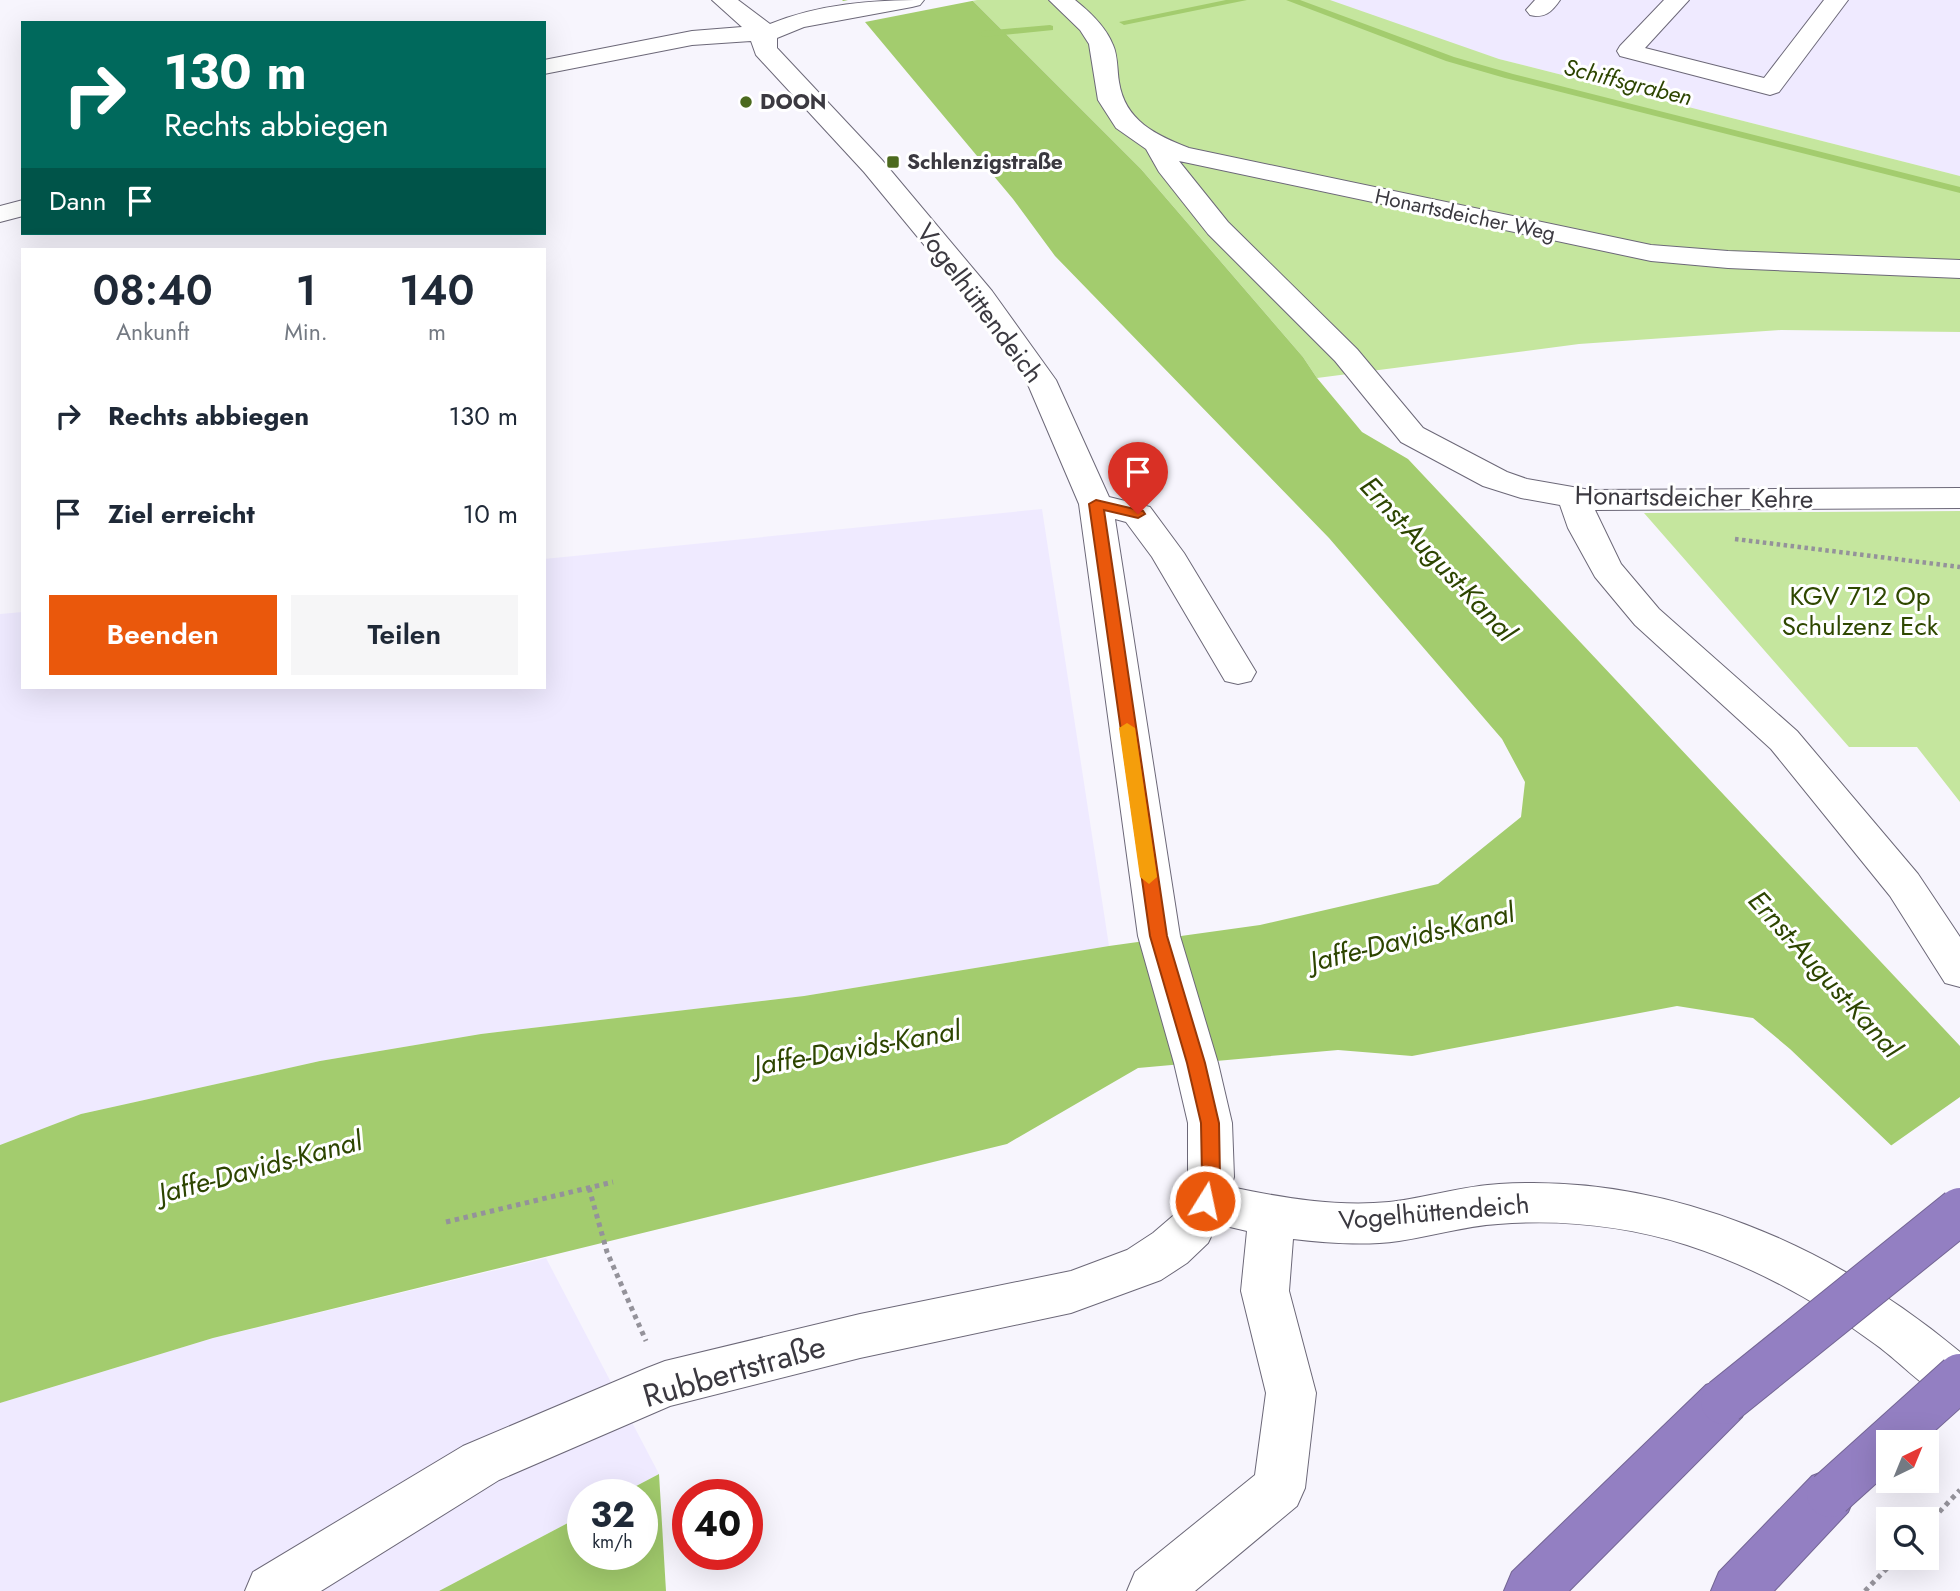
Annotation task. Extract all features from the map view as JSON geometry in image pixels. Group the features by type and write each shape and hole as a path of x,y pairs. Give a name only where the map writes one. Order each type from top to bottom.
{"highway":[{"path":"1531,1591 1724,1401 1960,1211"},
{"path":"1738,1591 1830,1494 1960,1377"}],"street":[{"path":"724,0 747,20 768,33"},
{"path":"546,67 692,38 768,33 783,25 912,0"},
{"name":"Honartsdeicher Weg","path":"1061,0 1082,19 1102,45 1107,87 1116,115 1133,130 1156,143 1209,160 1623,249 1699,257 1861,262 1960,269"},
{"path":"1677,0 1629,51 1770,87 1836,0"},
{"name":"Vogelhüttendeich","path":"768,33 763,43 765,50 873,166 982,297 1033,370 1096,504 1159,936 1196,1063 1210,1123 1211,1177 1205,1201 1271,1217 1307,1222 1388,1222 1499,1204 1567,1202 1626,1208 1676,1221 1771,1256 1873,1314 1930,1355 1960,1383"},
{"name":"Honartsdeicher Kehre","path":"1156,143 1168,166 1219,228 1346,355 1412,435 1496,479 1521,488 1574,498 1636,502 1960,498"},
{"path":"0,215 21,209"},
{"path":"1574,498 1585,528 1607,569 1647,618 1784,740 1904,885 1960,971"},
{"path":"1096,504 1138,514 1167,553 1238,672"},
{"name":"Rubbertstraße","path":"272,1591 481,1463 665,1384 860,1336 1071,1292 1144,1265 1170,1248 1191,1229 1205,1201"},
{"path":"1154,1591 1279,1488 1292,1393 1265,1291 1271,1217"}],"path":[{"path":"1728,538 1960,566"},
{"path":"446,1222 612,1182"},
{"path":"589,1188 607,1252 665,1384"},
{"path":"1939,1512 1960,1490"},
{"path":"1865,1591 1885,1570"}],"shaded area":[{"path":"1320,0 1960,0 1960,176 1499,59"},
{"path":"1042,509 1109,946 804,996 481,1034 320,1061 81,1114 0,1145 0,614 21,612 21,689 546,689 546,559"},
{"path":"546,1258 659,1474 650,1479 567,1479 567,1523 439,1591 0,1591 0,1403 213,1338"},
{"path":"659,1474 666,1591 439,1591 567,1523 567,1570 658,1570 658,1479 650,1479"}],"green space":[{"path":"972,0 1330,0 1499,59 1960,176 1960,332 1781,330 1579,344 1317,378 1303,357 1141,169"},
{"name":"KGV 712 Op Schulzenz Eck","path":"1960,511 1960,802 1917,747 1849,747 1644,513"}],"water":[{"path":"842,0 972,0 1141,169 1303,357 1362,432 1408,459 1960,1046 1960,1211 1790,1049 1753,1018 1677,1006 1412,1056 1338,1050 1138,1068 1007,1144 213,1338 0,1403 0,1145 81,1114 320,1061 481,1034 804,996 1109,946 1260,925 1438,884 1521,817 1525,782 1502,739 1329,538 1055,256 1013,199 865,22"}],"pier":[{"path":"977,0 860,23 839,2"},
{"path":"1960,1097 1960,1214 1889,1147"}],"waterway":[{"name":"Schiffsgraben","path":"1124,22 1242,0"},
{"name":"Schiffsgraben","path":"1291,0 1450,59 1509,76 1960,190"},
{"name":"Schiffsgraben","path":"983,34 1050,28"}],"slow traffic":[{"path":"1127,728 1149,877"}],"place":[{"name":"DOON","path":"746,102"},
{"name":"Schlenzigstraße","path":"893,162"}],"route":[{"path":"1138,514 1096,504 1159,936 1196,1063 1210,1123 1211,1177 1205,1201"}],"water label":[{"name":"Ernst-August-Kanal","path":"1438,559"},
{"name":"Jaffe-Davids-Kanal","path":"1412,937"},
{"name":"Ernst-August-Kanal","path":"1825,974"},
{"name":"Jaffe-Davids-Kanal","path":"857,1048"},
{"name":"Jaffe-Davids-Kanal","path":"260,1167"}]}
